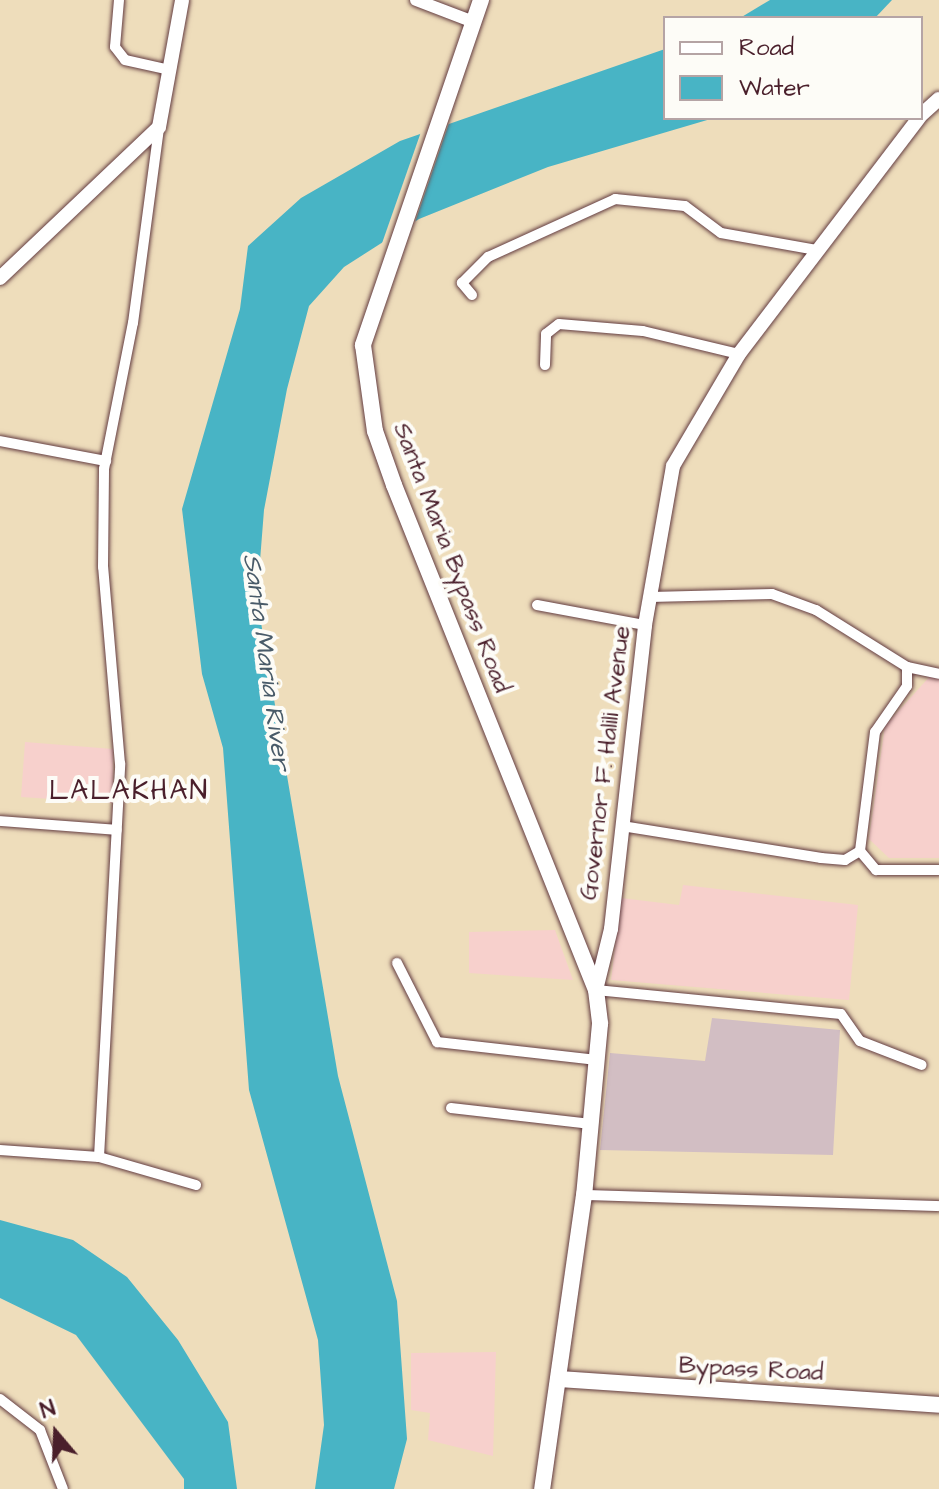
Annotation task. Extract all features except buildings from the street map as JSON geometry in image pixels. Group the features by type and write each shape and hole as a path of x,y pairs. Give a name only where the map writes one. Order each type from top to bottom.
{"main road":[{"path":"0,278 159,127 166,69 182,0"},
{"name":"Santa Maria Bypass Road","path":"481,0 381,281 363,345 375,431 596,990"},
{"name":"Governor F. Halili Avenue","path":"923,114 939,99"},
{"name":"Governor F. Halili Avenue","path":"542,1489 584,1195 597,1060 596,990 622,826 645,625 666,487 697,415 816,250 918,120"},
{"name":"Bypass Road","path":"560,1379 939,1405"}],"street":[{"path":"118,0 115,47 125,60 166,69"},
{"path":"416,0 474,22"},
{"path":"99,1157 120,764 103,567 106,461 133,323 159,127"},
{"path":"472,295 462,283 488,257 615,199 685,206 721,233 816,250"},
{"path":"545,365 546,334 559,324 643,331 739,354"},
{"path":"0,441 106,461"},
{"path":"650,597 772,594 816,610 907,667 939,674"},
{"path":"537,605 645,625"},
{"path":"907,667 907,686 875,732 860,851 876,870 939,870"},
{"path":"0,821 117,830"},
{"path":"622,826 821,858 845,860 860,851"},
{"path":"397,963 437,1042 597,1060"},
{"path":"596,990 841,1014 860,1041 922,1065"},
{"path":"451,1108 591,1124"},
{"path":"0,1150 99,1157 196,1185"},
{"path":"584,1195 939,1206"},
{"path":"0,1399 40,1430 63,1489"}],"shaded area":[{"path":"931,675 939,676 939,858 889,858 869,839 885,726"},
{"path":"25,742 113,749 113,803 21,797"},
{"path":"683,885 858,905 849,1000 611,980 621,898 679,905"},
{"path":"555,930 573,980 469,973 469,932"},
{"path":"712,1018 840,1030 833,1155 600,1150 610,1053 705,1061"},
{"path":"496,1352 493,1456 428,1440 430,1413 411,1410 411,1353"}],"water":[{"path":"770,0 892,0 877,16 743,16"},
{"name":"Santa Maria River","path":"663,50 663,120 707,120 548,167 419,219 344,267 309,306 287,389 264,510 257,599 338,1076 397,1301 407,1439 394,1489 315,1489 324,1425 318,1340 249,1090 223,748 202,674 182,509 240,309 248,246 301,198 400,141"},
{"path":"0,1220 73,1240 127,1277 178,1340 228,1422 237,1489 184,1489 184,1479 76,1335 0,1298"}],"pier":[{"path":"450,120 413,228 380,249 422,129"}],"district":[{"name":"LALAKHAN","path":"129,791"}]}
